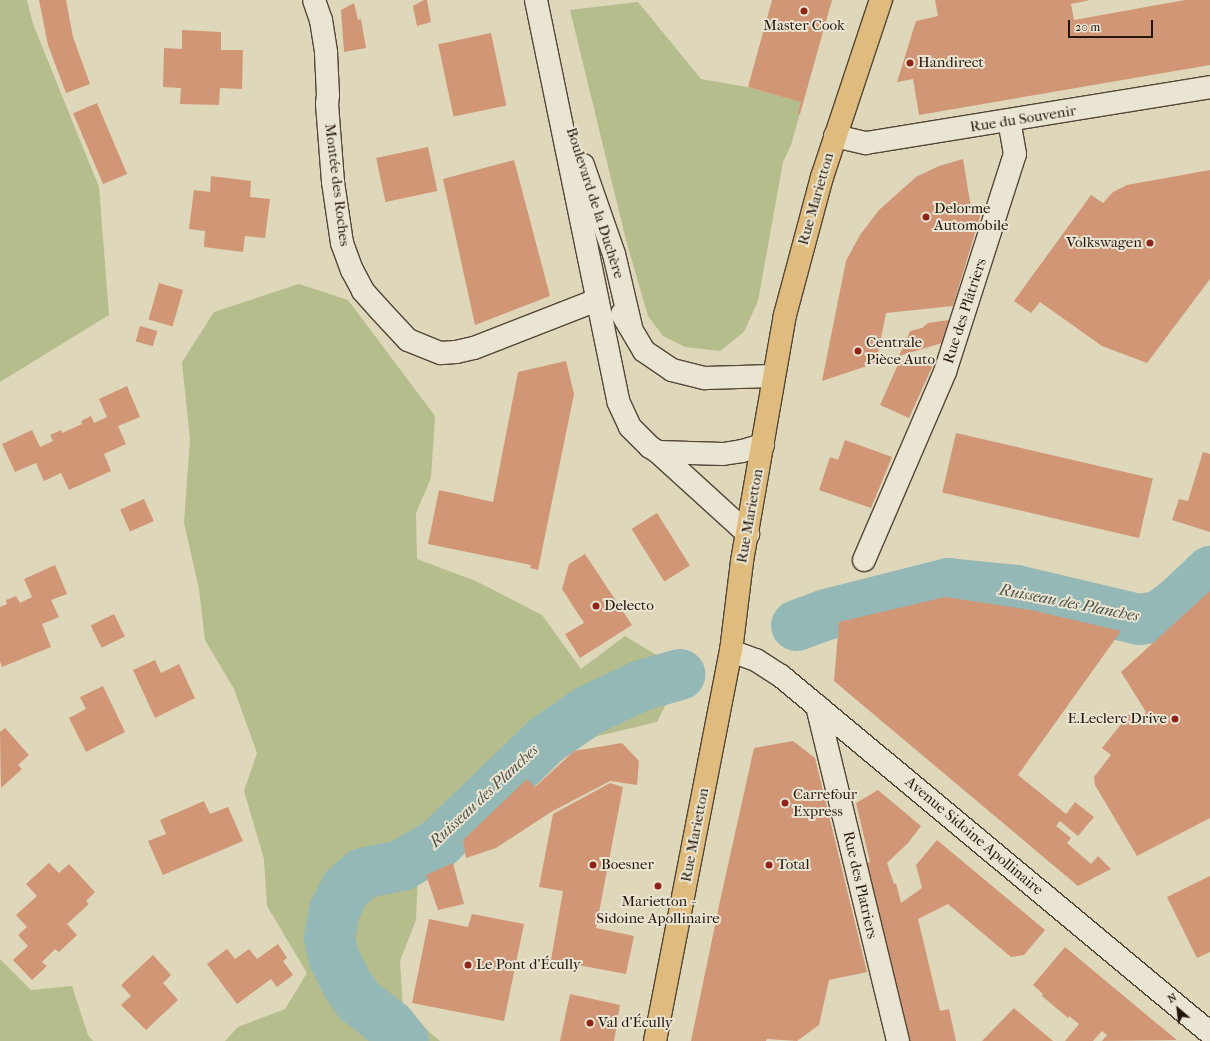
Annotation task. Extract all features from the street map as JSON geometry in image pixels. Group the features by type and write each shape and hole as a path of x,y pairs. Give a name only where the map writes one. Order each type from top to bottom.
{"main road":[{"name":"Rue Marietton","path":"655,1041 731,651 742,561 763,445 773,376 786,309 817,193 881,0"}],"street":[{"name":"Montée des Roches","path":"314,0 321,20 326,53 327,104 333,182 342,243 352,270 363,291 408,340 441,353 456,352 474,348 597,300"},
{"name":"Boulevard de la Duchère","path":"536,0 618,401 630,427 650,447 658,452 748,534"},
{"name":"Boulevard de la Duchère","path":"553,81 614,254 631,326"},
{"name":"Rue du Souvenir","path":"835,136 866,143 1009,121 1210,87"},
{"name":"Rue des Plâtriers","path":"864,560 945,372 1015,154 1009,121"},
{"name":"Boulevard de la Duchère","path":"597,300 607,299 614,302 631,326 644,351 672,370 705,378 773,376"},
{"path":"658,452 723,454 742,451 763,445"},
{"name":"Avenue Sidoine Apollinaire","path":"731,651 766,666 781,676 1210,1032"},
{"name":"Rue des Platriers","path":"817,706 896,1035"}],"green space":[{"path":"0,0 27,0 33,24 99,187 109,315 0,382"},
{"path":"638,2 701,79 747,87 803,102 791,145 783,162 758,301 744,332 720,351 685,347 663,336 648,316 626,240 570,10"},
{"path":"299,284 348,300 435,416 431,478 416,513 417,559 478,582 542,615 581,669 625,636 658,656 670,696 657,722 598,736 535,763 456,841 418,874 416,920 400,961 403,1009 440,1041 225,1041 238,1027 285,1009 307,973 267,906 264,859 244,791 257,753 234,689 205,640 199,589 184,523 190,440 182,362 214,312"},
{"path":"0,959 31,990 72,986 88,1035 93,1041 0,1041"}],"building":[{"path":"39,0 66,0 73,37 90,84 66,93 48,45"},
{"path":"427,0 431,22 417,26 413,6"},
{"path":"772,0 832,0 800,114 798,114 801,102 748,87"},
{"path":"935,0 1090,0 1071,4 1074,20 1185,0 1210,0 1210,65 919,115 913,79 897,82 916,21 938,16"},
{"path":"354,3 358,20 361,19 366,48 344,52 341,10"},
{"path":"182,30 221,32 221,50 243,50 242,89 220,88 219,105 180,104 181,88 163,87 164,48 182,49"},
{"path":"491,33 506,105 454,117 438,44"},
{"path":"97,103 127,174 103,184 73,113"},
{"path":"428,147 437,191 386,202 376,158"},
{"name":"Delorme Automobile","path":"963,159 971,208 982,210 953,306 886,313 876,363 822,381 846,261 860,235 879,210 916,177 939,166"},
{"path":"514,160 550,296 475,325 443,179"},
{"path":"1210,170 1210,279 1147,363 1102,346 1040,302 1031,313 1014,301 1091,195 1103,203 1113,192 1127,185"},
{"path":"211,176 251,181 250,197 270,199 265,238 245,236 243,252 204,247 205,231 189,229 194,190 210,192"},
{"path":"159,283 183,290 173,326 149,320"},
{"path":"949,320 942,343 899,356 910,331 922,328 928,323"},
{"path":"140,326 157,331 153,346 136,341"},
{"path":"914,357 933,365 909,418 880,405 900,360 905,362 907,358"},
{"path":"566,361 574,394 538,570 530,568 531,565 428,544 439,490 493,502 518,372"},
{"path":"127,386 140,417 118,426 126,444 104,454 111,471 69,490 61,473 44,481 36,463 15,472 2,444 32,430 40,447 53,441 50,435 61,430 62,433 82,424 81,421 91,416 94,423 107,417 99,399"},
{"path":"956,433 1153,478 1139,538 942,492"},
{"path":"845,440 892,457 871,508 819,490 830,457 838,460"},
{"path":"1203,452 1210,454 1210,532 1172,520 1179,499 1188,501"},
{"path":"144,499 154,521 130,532 120,510"},
{"path":"657,513 690,566 664,581 632,529"},
{"name":"Delecto","path":"585,554 632,625 580,658 565,634 584,623 562,589 569,564"},
{"path":"55,565 67,594 51,600 59,617 42,624 51,647 2,667 0,661 0,607 7,604 6,600 16,596 20,603 32,597 24,579"},
{"name":"E.Leclerc Drive","path":"1210,591 1210,818 1137,856 1095,785 1094,777 1111,755 1102,748 1129,714 1136,725 1146,712 1121,672"},
{"path":"945,597 1031,610 1121,631 1018,775 1066,814 1075,802 1094,817 1078,836 1060,821 1056,826 1071,838 1067,843 1091,864 1098,856 1111,869 1078,886 834,681 839,622"},
{"path":"114,614 125,636 102,648 91,625"},
{"path":"155,660 161,673 179,664 195,698 155,718 133,670"},
{"path":"103,686 125,732 86,752 69,718 86,709 80,697"},
{"path":"5,728 29,755 18,765 22,769 1,788 0,732"},
{"path":"793,741 815,758 867,972 829,980 819,1025 797,1041 767,1039 766,1041 691,1041 754,748"},
{"path":"622,743 639,761 637,785 610,781 551,812 496,848 466,858 463,840 527,779 535,787 574,751"},
{"path":"610,783 623,787 596,928 634,936 626,974 551,960 563,891 539,887 553,814"},
{"path":"878,790 921,826 908,843 887,863 894,884 896,883 901,903 922,888 916,865 937,840 1045,930 1024,955 1011,957 948,904 918,919 940,1011 949,1009 956,1041 908,1041 865,864 870,862 856,803"},
{"path":"204,801 210,814 228,807 243,841 163,875 148,841 166,834 160,820"},
{"path":"49,863 59,873 69,864 95,892 86,901 89,904 67,924 77,935 59,952 55,949 42,962 47,966 32,980 13,960 28,946 18,935 27,927 16,915 37,896 26,884"},
{"path":"453,863 464,904 438,910 426,875"},
{"path":"1210,876 1210,952 1197,958 1167,897"},
{"name":"Le Pont d'Écully","path":"472,914 524,924 504,1021 412,1003 429,919 468,927"},
{"path":"278,944 287,958 283,961 293,975 277,987 271,979 237,1004 207,964 227,949 235,959 249,949 257,959"},
{"path":"1065,947 1177,1040 1102,1041 1107,1035 1102,1031 1093,1041 1065,1041 1079,1024 1069,1016 1068,1018 1042,996 1043,994 1033,985"},
{"path":"153,955 171,975 163,983 178,1000 146,1030 121,1005 131,996 121,985"},
{"name":"Val d'Écully","path":"570,994 620,1005 614,1041 560,1041"},
{"path":"1014,1008 1015,1009 1053,1041 982,1041"}],"waterway":[{"name":"Ruisseau des Planches","path":"796,625 826,614 948,583 1016,590 1139,619 1158,616 1176,603 1210,571"},
{"name":"Ruisseau des Planches","path":"403,1041 390,1025 358,1000 346,982 333,957 329,937 334,910 345,888 362,873 401,865 438,843 546,739 588,710 641,685 679,674"}],"place":[{"name":"Master Cook","path":"804,11"},
{"name":"Handirect","path":"910,63"},
{"name":"Delorme Automobile","path":"926,217"},
{"name":"Volkswagen","path":"1150,243"},
{"name":"Centrale Pièce Auto","path":"858,351"},
{"name":"Delecto","path":"596,606"},
{"name":"E.Leclerc Drive","path":"1175,719"},
{"name":"Carrefour Express","path":"785,803"},
{"name":"Boesner","path":"593,865"},
{"name":"Total","path":"769,865"},
{"name":"Marietton - Sidoine Apollinaire","path":"658,886"},
{"name":"Le Pont d'Écully","path":"468,965"},
{"name":"Val d'Écully","path":"590,1023"}]}
